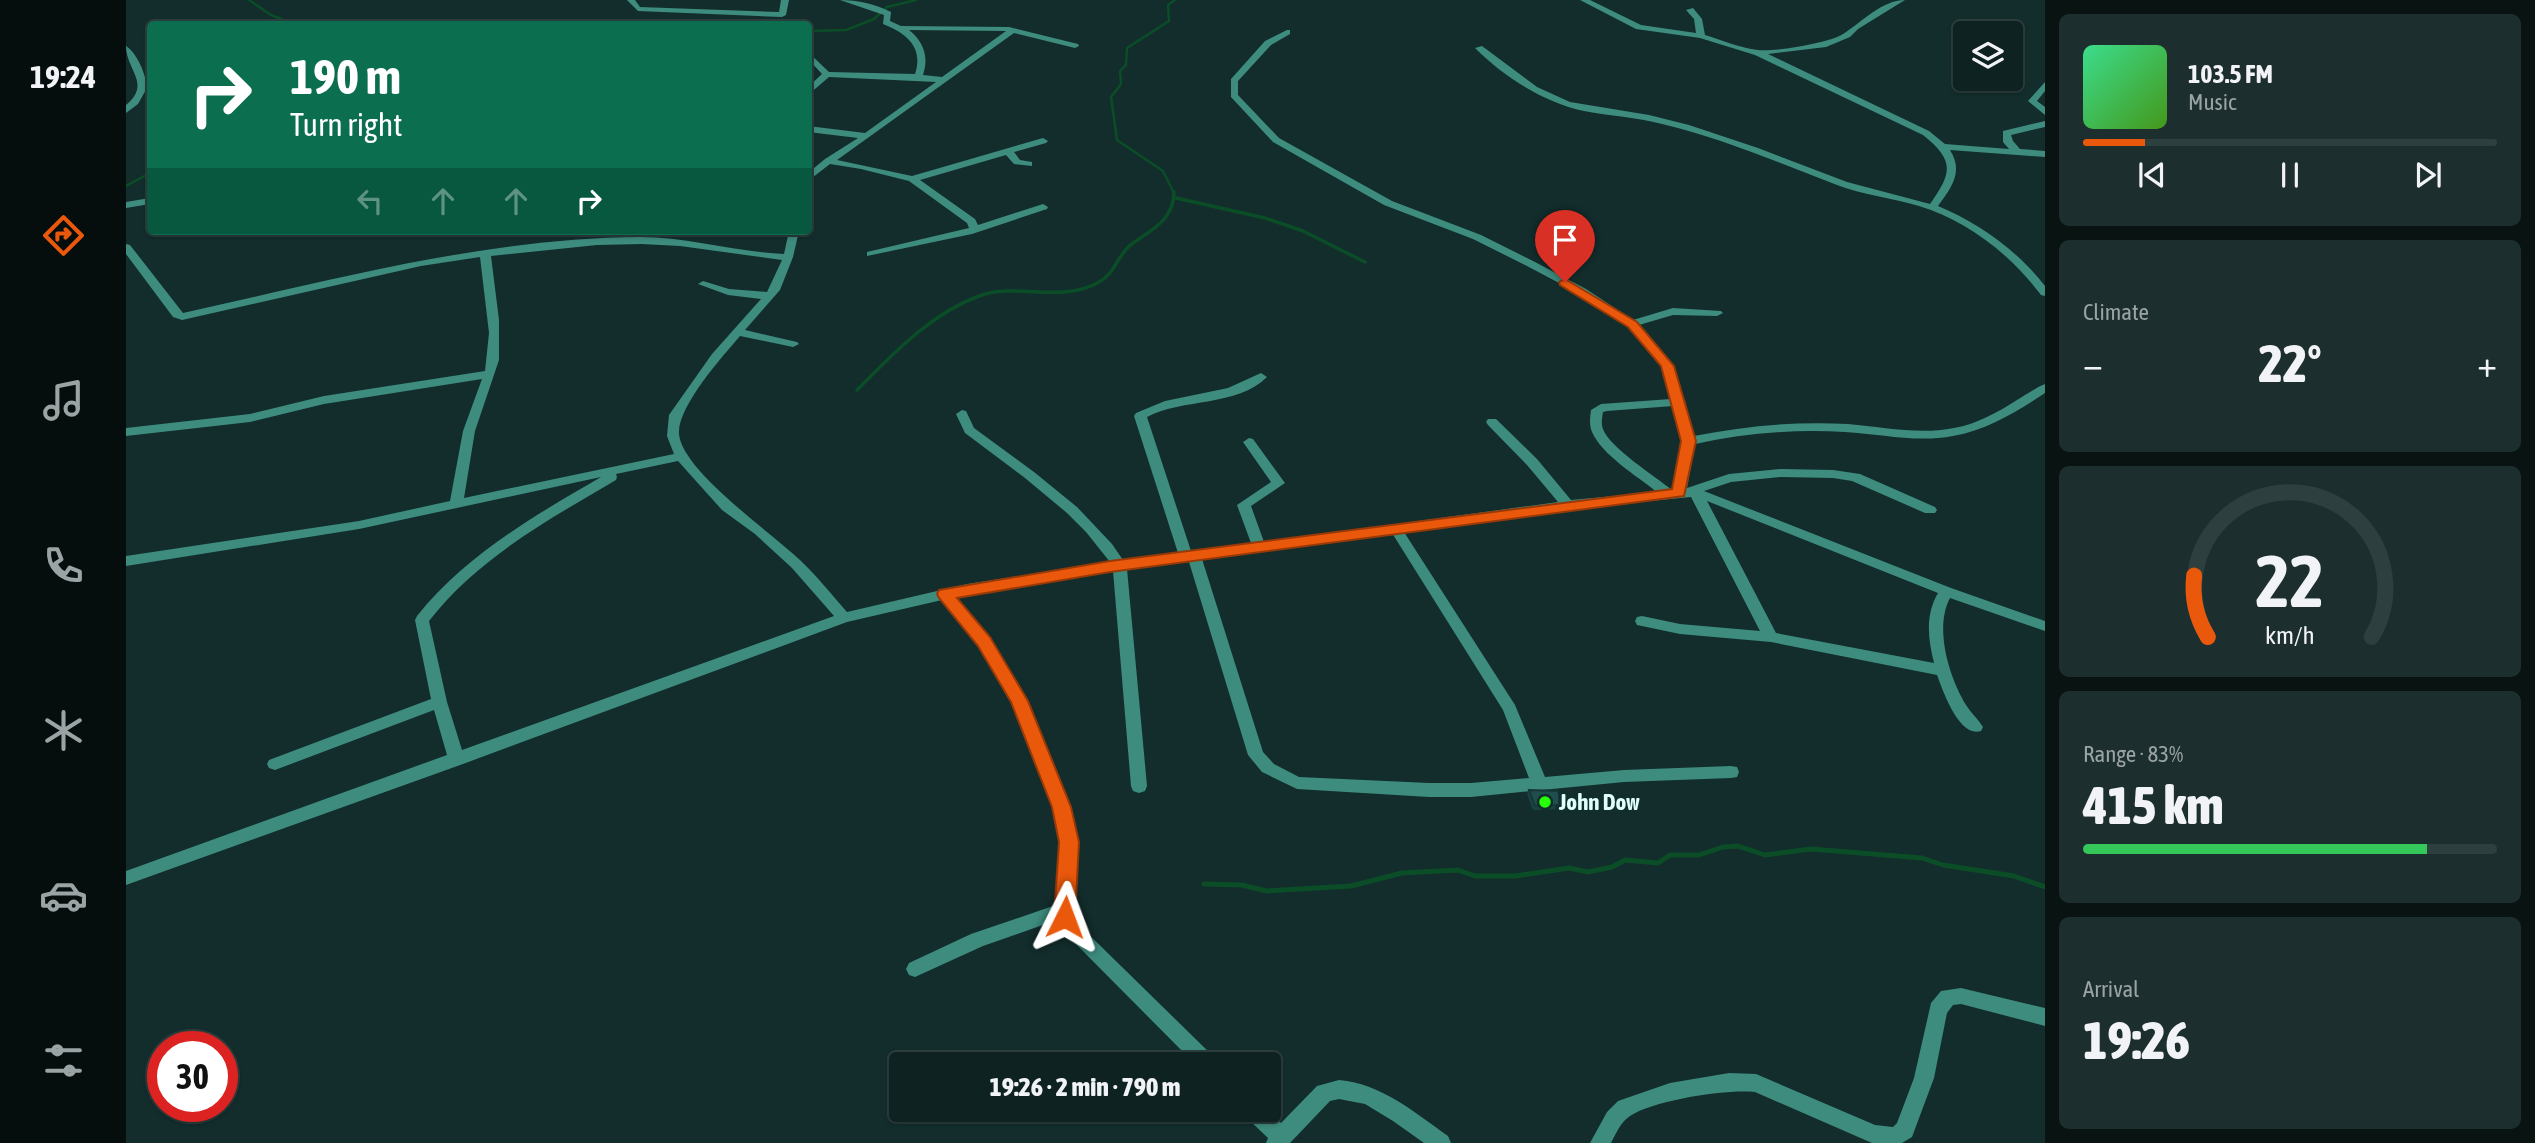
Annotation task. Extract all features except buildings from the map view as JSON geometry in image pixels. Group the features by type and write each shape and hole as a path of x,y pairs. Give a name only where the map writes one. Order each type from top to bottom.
{"street":[{"path":"631,0 633,5 642,10 687,9 782,15"},
{"path":"687,9 692,0"},
{"path":"785,0 782,15 786,21"},
{"path":"844,0 876,8 888,15 886,22 903,28 1013,30 1075,46"},
{"path":"1584,0 1639,27 1701,36 1758,53 1914,126 1945,147 1952,157 1955,169 1933,207"},
{"path":"1758,53 1823,45 1847,35 1855,27 1901,0"},
{"path":"1690,10 1698,19 1701,36"},
{"path":"903,28 922,52 923,64 918,77"},
{"path":"812,175 1013,30"},
{"path":"1287,32 1263,47 1232,88 1237,98 1271,137 1388,203 1477,237 1582,291 1632,324 1667,366 1680,402 1689,441 1682,493 1771,637"},
{"path":"126,48 144,85 142,96 126,110"},
{"path":"1479,48 1525,82 1558,100 1593,110 1645,117 1695,130 1849,186 1933,207 1973,228 2000,248 2045,293"},
{"path":"812,58 827,74 944,80"},
{"path":"812,88 827,74"},
{"path":"2045,85 2032,100 2045,112"},
{"path":"2018,153 2008,142 2006,133 2045,124"},
{"path":"812,129 866,136"},
{"path":"912,180 1043,141"},
{"path":"1945,147 2045,154"},
{"path":"1009,152 1017,162 1029,164"},
{"path":"828,161 861,166 912,180 971,221 975,229"},
{"path":"126,205 147,202"},
{"path":"871,254 975,229 1043,207"},
{"path":"793,235 779,282 716,356 675,415 673,436 681,456 727,507 760,531 797,565 844,618"},
{"path":"126,247 177,315 182,317 421,263 485,253 663,241 714,247 758,257 788,257"},
{"path":"456,505 460,468 472,421 490,374 496,333 487,287 485,253"},
{"path":"703,284 728,292 769,296"},
{"path":"1632,324 1647,317 1679,310 1717,313"},
{"path":"737,332 793,344"},
{"path":"126,432 250,418 324,400 490,374"},
{"path":"1261,377 1234,391 1160,407 1140,416 1190,557 1243,722 1256,755 1268,768 1297,783 1324,786 1471,790 1624,776 1731,772"},
{"path":"1689,441 1732,431 1810,426 1918,434 1952,432 1976,426 2018,407 2045,388"},
{"path":"1680,402 1605,407 1597,410 1596,428 1607,444 1682,493 2045,626"},
{"path":"962,414 969,430 1083,520 1110,549 1121,566 1139,786"},
{"path":"1492,422 1532,462 1568,505"},
{"path":"1249,442 1278,483 1244,505 1260,548"},
{"path":"126,561 285,538 456,505 681,456"},
{"path":"457,760 439,702 422,620 437,599 460,577 521,534 625,469"},
{"path":"126,878 844,618 945,594 1121,566 1395,528 1682,493 1729,478 1833,474 1855,477 1930,510"},
{"path":"1395,528 1510,709 1539,783"},
{"path":"1946,591 1937,611 1942,670 1965,715 1975,727"},
{"path":"945,594 984,641 1019,701 1062,807 1069,842 1065,920 1071,930 1196,1052"},
{"path":"1642,621 1680,629 1771,637 1942,670"},
{"path":"275,764 439,702"},
{"path":"915,969 1021,923 1064,910"},
{"path":"1600,1143 1615,1118 1627,1107 1684,1090 1739,1080 1756,1083 1882,1137 1899,1135 1905,1130 1924,1078 1930,1038 1942,1001 1948,996 1961,996 2045,1017"},
{"path":"1264,1122 1279,1140 1324,1093 1348,1088 1367,1094 1441,1143"}],"waterway":[{"path":"249,0 271,15 286,21"},
{"path":"812,31 846,30 874,19 887,7 916,0"},
{"path":"1174,193 1163,171 1117,140 1111,97 1121,84 1120,71 1126,65 1127,48 1169,21 1168,5 1175,0"},
{"path":"126,186 147,175"},
{"path":"857,390 913,336 961,304 994,292 1070,292 1099,282 1109,274 1128,247 1161,222 1170,209 1174,193"},
{"path":"1176,198 1265,218 1303,231 1365,262"},
{"path":"1204,884 1242,885 1267,891 1351,886 1402,873 1458,870 1475,876 1515,876 1569,868 1588,872 1612,867 1625,860 1658,863 1670,855 1699,855 1723,847 1738,846 1765,855 1811,849 1922,858 1943,865 2014,876 2045,887"}],"place":[{"name":"John Dow","path":"1545,802"}],"route":[{"path":"1065,917 1069,842 1062,807 1052,780 1026,713 984,641 945,594 1110,567 1568,505 1679,493 1689,441 1680,402 1667,366 1657,350 1632,324 1565,282"}]}
